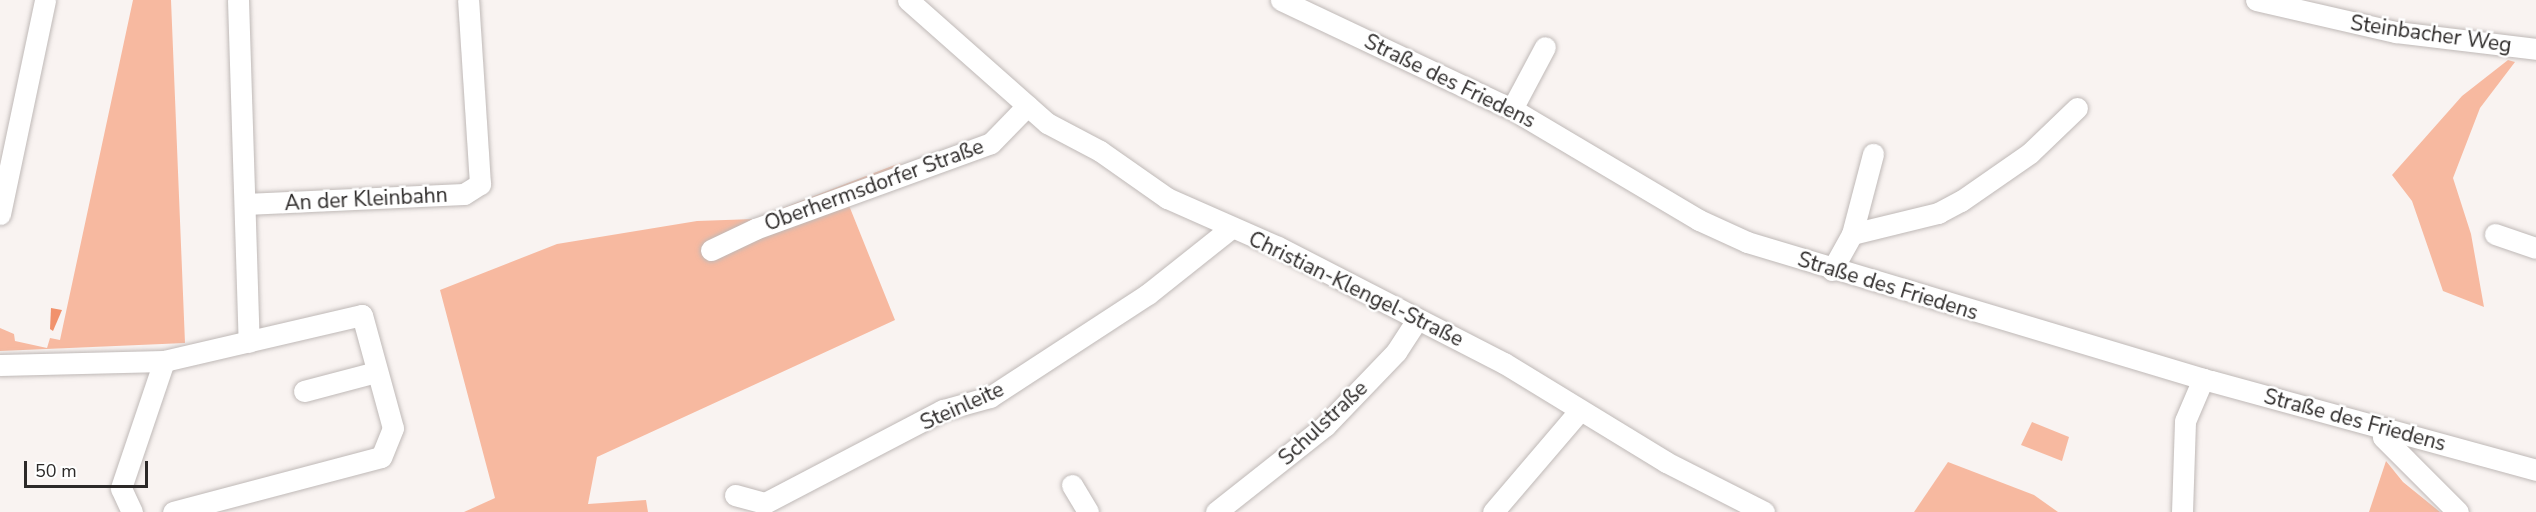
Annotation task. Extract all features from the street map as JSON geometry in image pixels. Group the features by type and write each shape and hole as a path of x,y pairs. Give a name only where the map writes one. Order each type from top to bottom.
{"street":[{"path":"0,214 45,0"},
{"path":"238,0 249,342"},
{"name":"An der Kleinbahn","path":"245,204 464,194 480,184 468,0"},
{"name":"Christian-Klengel-Straße","path":"908,0 1027,106 1167,198 1278,247 1416,321 1504,363 1666,462 1764,512"},
{"name":"Straße des Friedens","path":"1281,0 1512,109 1699,220 1832,270 2203,379 2536,470"},
{"name":"Steinbacher Weg","path":"2256,0 2280,2 2396,32 2536,48"},
{"path":"1512,109 1545,47"},
{"name":"Oberhermsdorfer Straße","path":"711,250 755,229 991,143 1027,106"},
{"path":"1852,234 1938,213 1961,201 2030,153 2077,108"},
{"path":"1832,270 1840,247 1852,234 1873,154"},
{"name":"Steinleite","path":"735,495 765,503 944,410 990,397 1148,294 1231,228"},
{"path":"2495,234 2536,248"},
{"path":"0,365 164,362 362,315 393,428 381,457 173,512"},
{"name":"Schulstraße","path":"1216,512 1325,426 1395,352 1416,321"},
{"path":"132,512 121,488 164,362"},
{"path":"304,391 376,372"},
{"path":"2182,512 2185,421 2203,379"},
{"path":"1493,512 1580,410"},
{"path":"2385,428 2383,437 2458,512"},
{"path":"1072,485 1088,512"}],"shaded area":[{"path":"133,0 171,0 185,343 0,351 0,328 14,334 15,341 47,348 50,338 60,340"},
{"path":"2508,60 2515,62 2480,108 2453,178 2471,234 2484,307 2443,291 2412,201 2392,175 2462,96"},
{"path":"900,163 909,183 848,203 895,320 597,457 588,504 646,500 648,512 464,512 495,498 440,290 557,244 697,221 754,219"},
{"path":"51,308 62,310 53,331 50,329"},
{"path":"2032,422 2069,437 2062,461 2021,445"},
{"path":"2386,461 2403,482 2440,512 2369,512"},
{"path":"1948,462 2034,495 2058,512 1914,512"}]}
